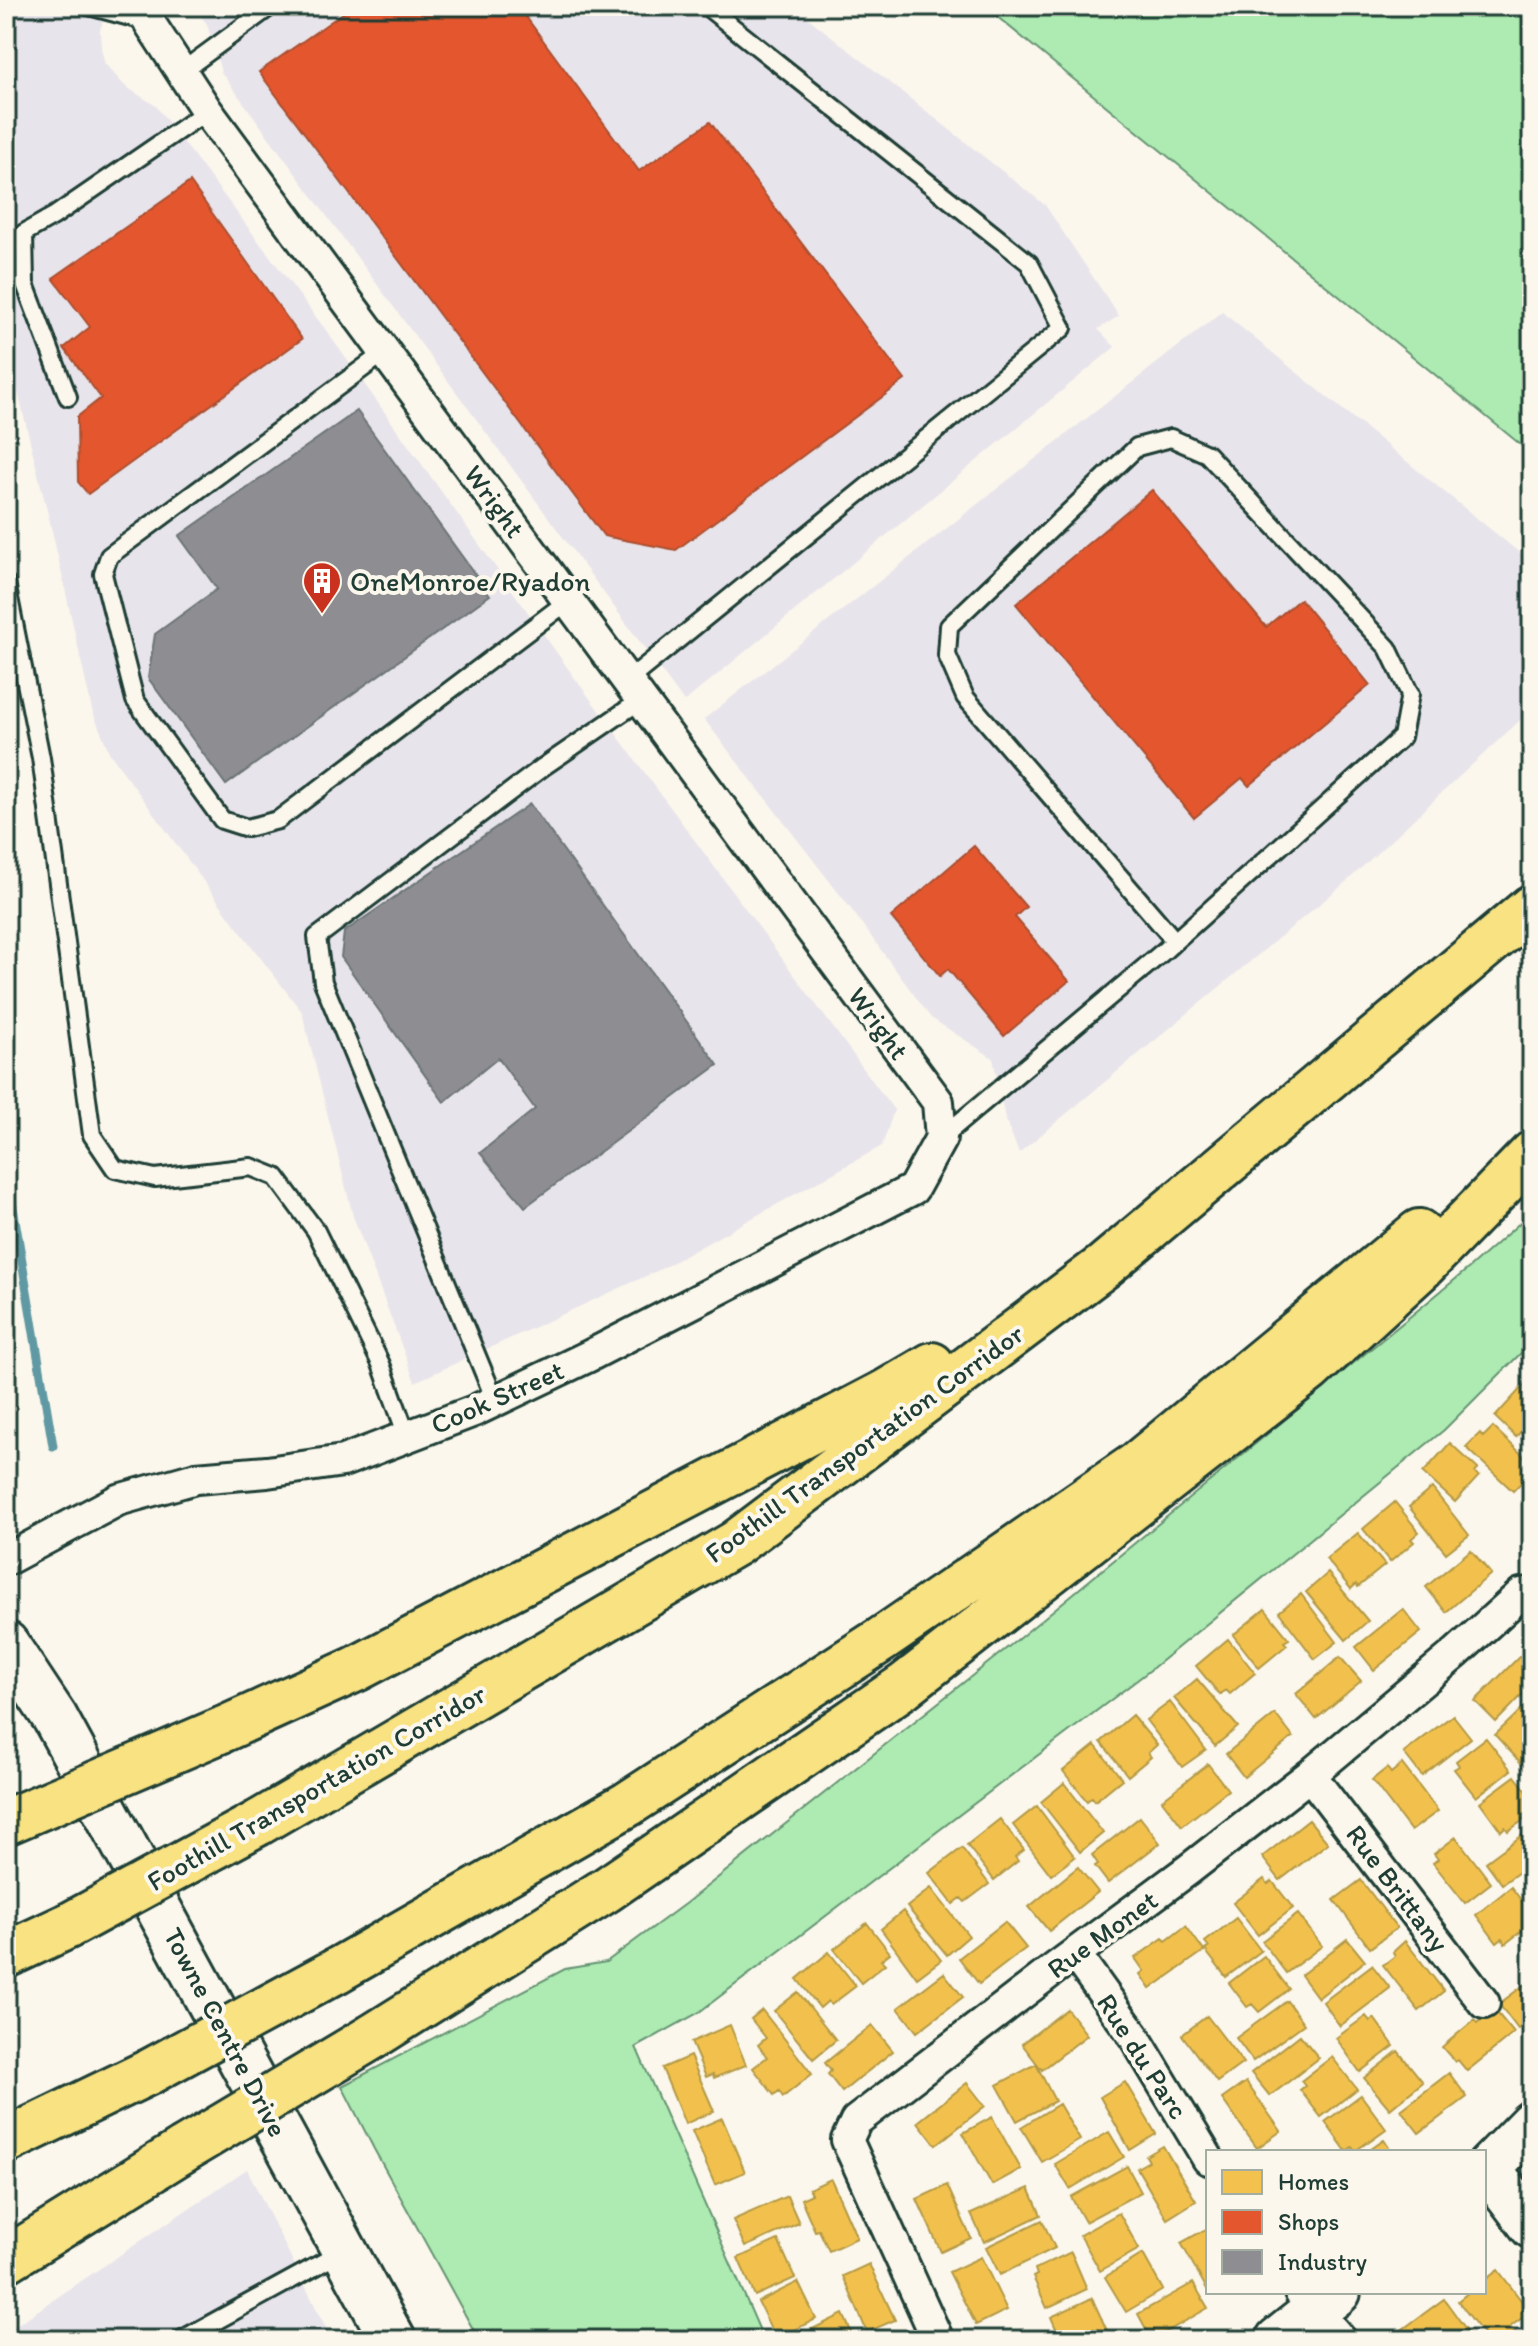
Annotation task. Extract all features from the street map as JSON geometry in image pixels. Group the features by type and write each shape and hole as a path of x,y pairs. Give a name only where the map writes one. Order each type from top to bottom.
{"highway":[{"name":"Foothill Transportation Corridor","path":"6,1955 68,1926 258,1823 736,1543 1104,1266 1532,907"},
{"path":"6,2141 149,2072 336,1971 628,1804 881,1640 1136,1465 1532,1140"},
{"path":"6,2260 606,1890 904,1686 1309,1370 1421,1268 1532,1154"},
{"path":"6,1822 356,1669 886,1392 1104,1266"}],"street":[{"name":"Wright","path":"148,14 207,111 938,1102 941,1138"},
{"name":"Cook Street","path":"6,1560 118,1500 196,1478 343,1461 495,1400 589,1356 913,1189 941,1138"},
{"name":"Rue Monet","path":"938,2340 847,2140 856,2121 1310,1775 1456,1653 1521,1594 1532,1593"},
{"name":"Towne Centre Drive","path":"6,1644 55,1718 393,2340"},
{"name":"Rue Brittany","path":"1310,1775 1484,2003"},
{"name":"Rue du Parc","path":"1075,1954 1134,2036 1206,2156"},
{"path":"1532,2123 1486,2170 1532,2226"},
{"path":"1278,2340 1324,2309"}],"lane":[{"path":"89,6 148,14"},
{"path":"495,1400 323,982 317,937 543,767 1063,328 1029,263 706,6"},
{"path":"181,72 264,8"},
{"path":"68,397 25,284 24,233 54,216 207,111"},
{"path":"385,352 109,556 103,574 135,700 222,820 247,828 278,820 568,601"},
{"path":"941,1138 1175,941 1402,737 1410,694 1388,648 1207,454 1171,438 1137,447 949,626 947,655 965,697 1175,941"},
{"path":"6,583 41,758 92,1135 115,1169 155,1178 251,1167 276,1177 316,1231 381,1364 407,1436"},
{"path":"181,2340 343,2251"}],"shaded area":[{"path":"6,6 112,6 100,30 105,64 125,86 156,106 325,329 577,681 894,1110 882,1146 659,1270 415,1382 353,1216 302,1012 110,754 92,710 6,343"},
{"path":"193,6 793,6 1045,205 1119,316 1098,329 1115,347 684,702 221,72 207,24"},
{"path":"1222,312 1526,558 1532,570 1532,709 1345,883 1019,1153 1005,1118 993,1058 931,1018 704,719"},
{"path":"247,2169 332,2340 6,2340 6,2332"}],"green space":[{"path":"984,6 1532,6 1532,454"},
{"path":"1532,1212 1532,1342 1444,1430 1149,1671 698,2013 636,2047 764,2340 479,2340 342,2086 565,1969 606,1962 686,1903 1017,1640 1469,1268"}],"building: Homes":[{"path":"1532,1376 1532,1419 1516,1437 1495,1417"},
{"path":"1493,1427 1532,1464 1532,1471 1513,1491 1466,1447 1480,1433 1483,1437"},
{"path":"1450,1443 1478,1469 1475,1473 1479,1476 1455,1502 1423,1473"},
{"path":"1432,1488 1469,1535 1446,1553 1409,1507"},
{"path":"1395,1502 1419,1532 1411,1539 1414,1542 1390,1562 1363,1529"},
{"path":"1358,1533 1385,1565 1358,1587 1356,1584 1351,1589 1326,1559"},
{"path":"1471,1550 1491,1574 1446,1612 1426,1587"},
{"path":"1328,1573 1368,1621 1346,1640 1306,1592"},
{"path":"1301,1594 1337,1642 1315,1659 1279,1612"},
{"path":"1265,1609 1289,1639 1284,1642 1287,1645 1259,1668 1233,1635"},
{"path":"1403,1609 1421,1632 1374,1670 1356,1647"},
{"path":"1228,1639 1255,1673 1230,1694 1226,1690 1220,1695 1196,1666"},
{"path":"1520,1656 1532,1668 1532,1685 1496,1722 1475,1701"},
{"path":"1340,1657 1361,1681 1316,1719 1296,1694"},
{"path":"1197,1679 1238,1727 1215,1746 1174,1698"},
{"path":"1170,1702 1206,1750 1182,1767 1146,1720"},
{"path":"1522,1709 1526,1713 1529,1709 1532,1712 1532,1757 1523,1765 1495,1735"},
{"path":"1275,1714 1293,1737 1244,1777 1226,1754"},
{"path":"1132,1715 1157,1745 1148,1753 1151,1757 1128,1776 1101,1742"},
{"path":"1453,1715 1471,1738 1422,1776 1404,1753"},
{"path":"1486,1738 1511,1770 1476,1797 1454,1769 1459,1766 1456,1761"},
{"path":"1095,1745 1122,1779 1095,1801 1092,1797 1087,1801 1063,1771"},
{"path":"1208,1764 1228,1790 1182,1826 1162,1800"},
{"path":"1402,1764 1438,1811 1411,1831 1372,1780 1387,1768 1391,1773"},
{"path":"1515,1776 1532,1798 1532,1814 1508,1831 1505,1827 1501,1831 1480,1802"},
{"path":"1064,1783 1103,1833 1080,1852 1041,1802"},
{"path":"1037,1806 1075,1857 1051,1875 1013,1825"},
{"path":"1140,1817 1160,1843 1108,1883 1095,1866 1098,1864 1092,1855"},
{"path":"1000,1819 1024,1850 1015,1857 1018,1861 994,1880 967,1845"},
{"path":"1309,1820 1328,1843 1280,1880 1262,1857"},
{"path":"1532,1828 1532,1863 1502,1884 1486,1862"},
{"path":"1456,1837 1491,1883 1465,1903 1433,1863 1438,1859 1434,1854"},
{"path":"962,1848 989,1884 965,1902 961,1898 953,1904 929,1873"},
{"path":"1078,1867 1098,1892 1049,1931 1029,1907"},
{"path":"1264,1879 1268,1884 1272,1881 1293,1908 1258,1935 1233,1903"},
{"path":"1361,1880 1397,1928 1370,1948 1334,1900"},
{"path":"1511,1887 1532,1914 1532,1923 1505,1944 1502,1939 1497,1943 1476,1915"},
{"path":"931,1888 969,1936 947,1955 907,1907"},
{"path":"903,1911 941,1960 917,1978 881,1929"},
{"path":"1298,1914 1322,1946 1286,1973 1262,1941"},
{"path":"1236,1918 1261,1951 1226,1977 1205,1950 1209,1947 1205,1942"},
{"path":"1005,1922 1026,1948 979,1984 959,1958"},
{"path":"867,1923 890,1953 881,1960 885,1964 861,1983 834,1949"},
{"path":"1186,1926 1204,1951 1150,1989 1140,1974 1144,1971 1135,1958"},
{"path":"1347,1939 1365,1961 1318,1998 1301,1975"},
{"path":"1405,1941 1444,1991 1419,2011 1383,1965 1395,1956 1393,1952"},
{"path":"829,1952 856,1986 831,2005 828,2001 820,2008 797,1979"},
{"path":"1264,1956 1289,1989 1259,2012 1252,2004 1247,2007 1229,1983"},
{"path":"1372,1965 1390,1988 1340,2026 1323,2002"},
{"path":"944,1973 963,1997 917,2032 898,2008"},
{"path":"1532,1979 1532,2019 1518,2029 1499,2004"},
{"path":"798,1992 836,2040 813,2059 774,2011"},
{"path":"1287,2001 1304,2024 1253,2061 1236,2038"},
{"path":"1067,2009 1087,2035 1042,2070 1022,2044"},
{"path":"1494,2009 1514,2033 1467,2071 1442,2047 1474,2020 1477,2023"},
{"path":"762,2010 812,2074 783,2097 779,2091 774,2095 753,2068 767,2057 758,2045 766,2038 751,2019"},
{"path":"1207,2016 1243,2063 1217,2082 1182,2035"},
{"path":"1366,2016 1370,2021 1374,2018 1394,2046 1360,2072 1336,2038"},
{"path":"730,2025 746,2065 714,2078 713,2074 706,2077 691,2042"},
{"path":"872,2025 893,2051 842,2092 828,2074 831,2071 825,2063"},
{"path":"1300,2035 1319,2058 1270,2096 1251,2073"},
{"path":"1398,2051 1423,2082 1390,2109 1364,2078"},
{"path":"690,2056 714,2111 685,2124 662,2068"},
{"path":"1332,2057 1357,2089 1321,2117 1300,2090 1305,2086 1301,2081"},
{"path":"1036,2064 1055,2101 1017,2121 997,2085"},
{"path":"1449,2073 1467,2097 1419,2133 1401,2110"},
{"path":"1125,2082 1156,2134 1130,2150 1100,2097"},
{"path":"1246,2082 1281,2131 1257,2148 1222,2099"},
{"path":"967,2083 985,2106 936,2145 918,2122"},
{"path":"1361,2095 1386,2129 1356,2150 1352,2147 1345,2150 1325,2122"},
{"path":"1059,2104 1080,2140 1042,2162 1021,2127"},
{"path":"992,2117 1021,2169 992,2185 963,2133"},
{"path":"722,2118 745,2172 715,2185 692,2131"},
{"path":"1109,2132 1124,2157 1070,2189 1055,2164"},
{"path":"1384,2140 1391,2150 1370,2150"},
{"path":"1163,2146 1196,2201 1167,2219 1137,2168 1149,2161 1146,2156"},
{"path":"1127,2166 1141,2192 1085,2222 1071,2197"},
{"path":"831,2179 857,2238 829,2251 819,2230 815,2231 801,2199 812,2194 809,2189"},
{"path":"947,2185 971,2238 941,2252 917,2199"},
{"path":"1029,2188 1041,2215 984,2242 971,2214"},
{"path":"787,2196 799,2223 745,2247 733,2220"},
{"path":"1119,2213 1139,2249 1100,2271 1080,2235"},
{"path":"1042,2220 1055,2248 1000,2275 986,2247"},
{"path":"1206,2229 1206,2287 1181,2243"},
{"path":"778,2240 795,2278 755,2296 738,2258"},
{"path":"1071,2252 1087,2289 1047,2308 1033,2277 1037,2275 1035,2269"},
{"path":"1143,2254 1163,2290 1126,2312 1105,2277"},
{"path":"981,2257 1007,2310 976,2325 949,2272"},
{"path":"869,2264 895,2320 867,2332 843,2276"},
{"path":"1498,2270 1530,2312 1510,2327 1518,2338 1515,2340 1488,2340 1458,2301 1467,2294 1486,2294 1486,2279"},
{"path":"798,2282 816,2319 776,2339 758,2302"},
{"path":"1193,2283 1208,2308 1152,2340 1138,2314"},
{"path":"1092,2298 1109,2335 1098,2340 1061,2340 1051,2317"},
{"path":"1444,2299 1473,2339 1411,2340 1403,2329"},
{"path":"843,2314 855,2340 790,2340"}],"building: Shops":[{"path":"353,6 518,6 639,171 710,122 905,380 676,550 604,536 259,72"},
{"path":"190,182 302,339 88,494 78,482 77,417 101,398 64,348 90,327 53,278"},
{"path":"1152,490 1266,627 1300,599 1370,685 1249,786 1242,778 1194,818 1016,604"},
{"path":"974,846 1026,907 1015,917 1069,981 1004,1036 948,969 940,976 891,917"}],"building: Industry":[{"name":"OneMonroe/Ryadon","path":"357,411 490,595 226,785 148,678 155,634 217,589 179,536"},
{"path":"530,804 718,1065 525,1207 480,1153 535,1109 498,1058 444,1102 341,957 344,932"}],"waterway":[{"path":"6,1166 53,1446"}],"place":[{"name":"OneMonroe/Ryadon","path":"322,615"}]}
